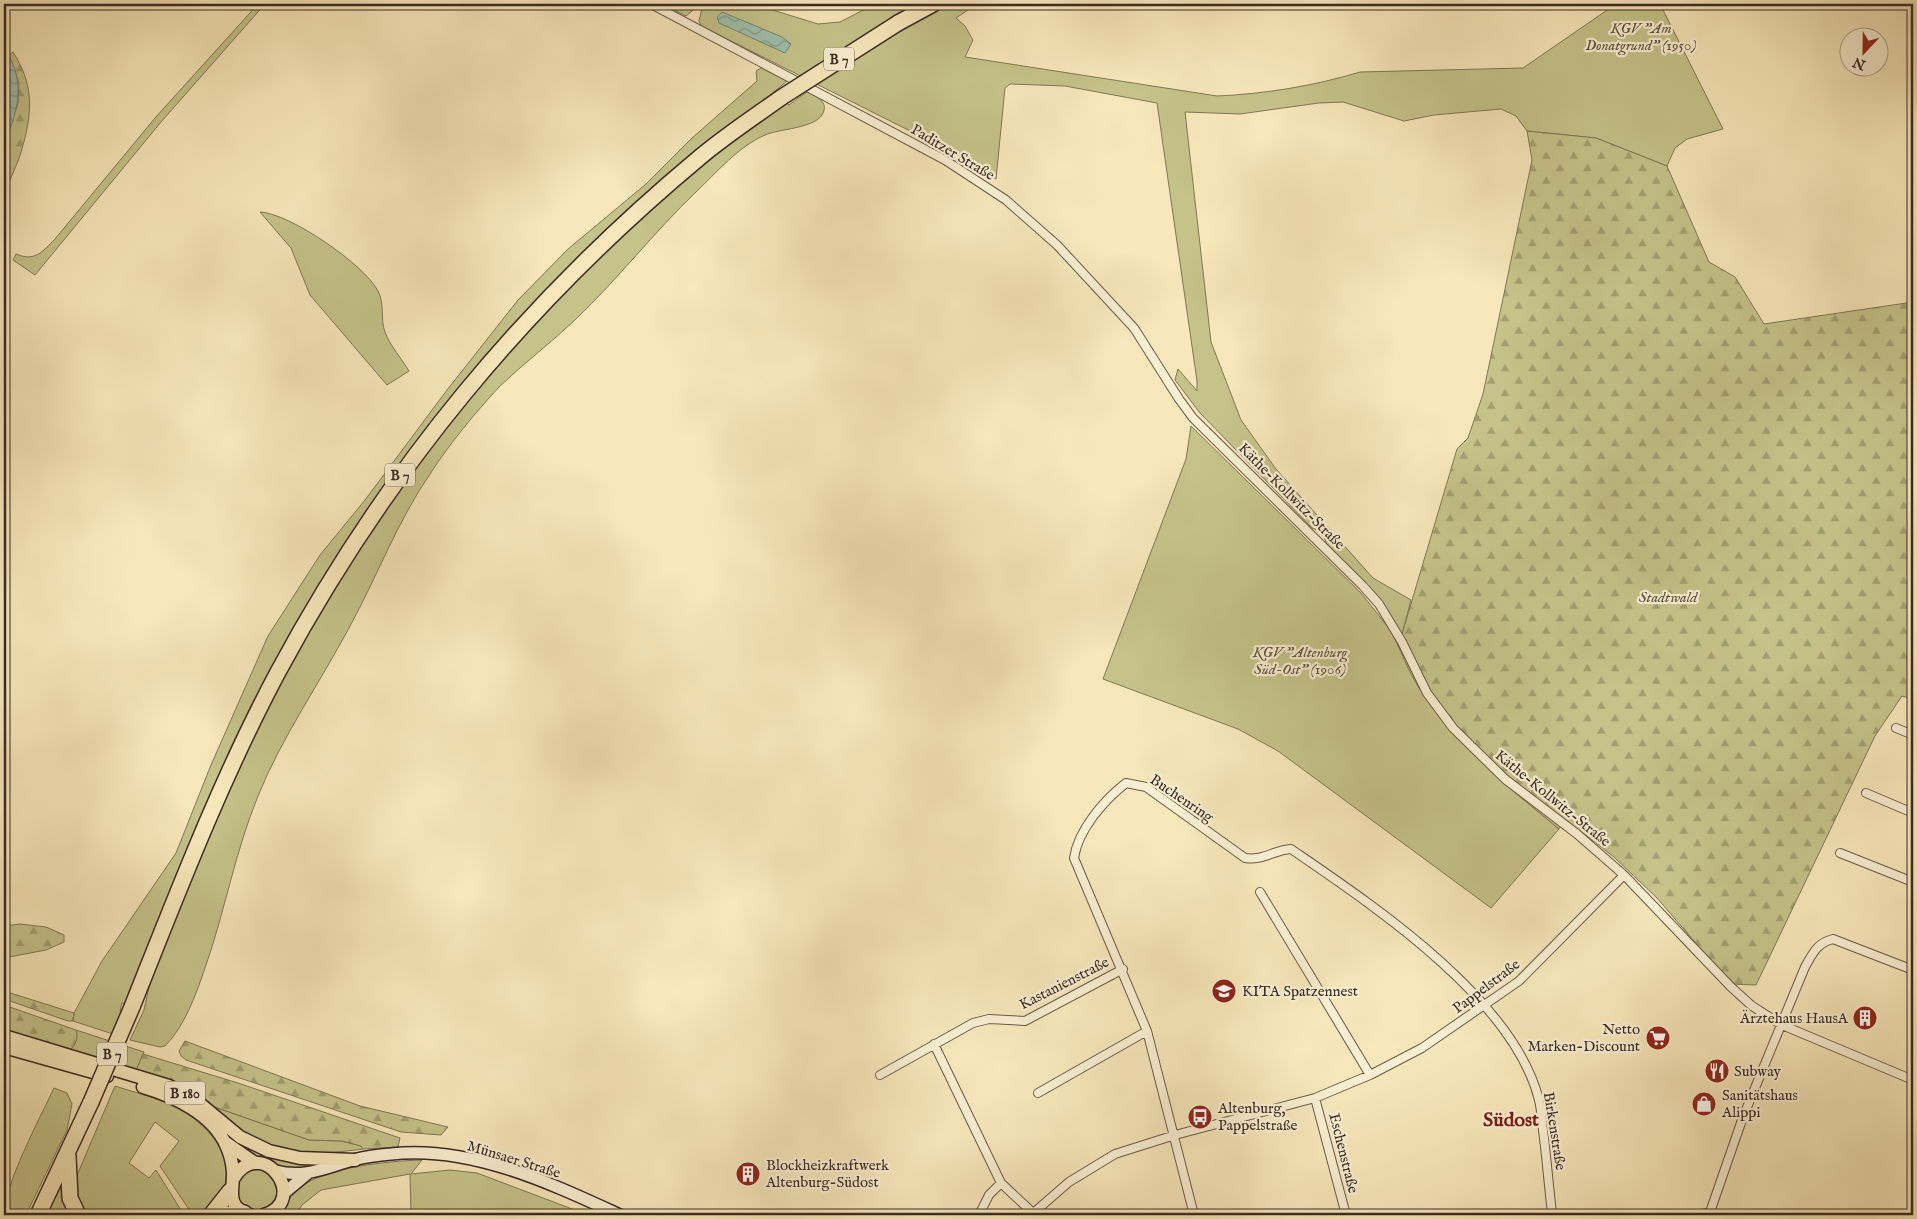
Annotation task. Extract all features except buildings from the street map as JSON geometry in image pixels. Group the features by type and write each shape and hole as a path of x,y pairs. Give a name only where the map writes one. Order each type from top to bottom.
{"highway":[{"name":"B 7","path":"38,1215 68,1156 92,1102 225,781 278,673 334,574 397,478 469,386 544,301 620,228 701,157 782,97 898,23 933,4"},
{"path":"68,1156 70,1198 78,1215"},
{"path":"211,1215 231,1185"},
{"path":"220,1215 247,1214"}],"main road":[{"name":"B 180","path":"4,1036 169,1086 193,1098 240,1137 270,1151 300,1158 355,1160"},
{"name":"B 180","path":"4,1047 157,1091 198,1113 216,1130 226,1143 255,1163"},
{"name":"B 180","path":"226,1143 230,1156 231,1185"},
{"path":"247,1214 237,1208 231,1185 242,1168 255,1163 270,1166 276,1171 283,1186 283,1194 276,1209 264,1215"}],"street":[{"name":"Paditzer Straße","path":"650,4 945,160 1006,200 1057,245 1112,301 1134,328 1179,400"},
{"name":"Käthe-Kollwitz-Straße","path":"1179,400 1193,418 1363,586 1378,604 1427,694 1453,728 1505,780 1577,834 1624,875 1731,987 1752,1006 1782,1025 1913,1080"},
{"path":"1896,728 1913,735"},
{"name":"Buchenring","path":"1194,1215 1147,1031 1074,858 1076,845 1112,793 1126,783 1146,787 1244,858 1253,860 1268,857 1282,850 1291,849 1364,899 1428,951 1486,1006"},
{"path":"1866,794 1913,812"},
{"path":"1840,853 1913,882"},
{"name":"Pappelstraße","path":"1032,1214 1069,1182 1115,1154 1175,1135 1315,1098 1370,1075 1422,1048 1486,1006 1519,981 1624,875"},
{"path":"1260,892 1370,1075"},
{"path":"1692,1215 1709,1214 1743,1118 1805,967 1815,948 1822,941 1833,938 1913,970"},
{"name":"Kastanienstraße","path":"880,1075 973,1023 988,1020 1025,1021 1122,969"},
{"name":"Birkenstraße","path":"1486,1006 1524,1060 1539,1101 1552,1213"},
{"path":"1038,1093 1147,1031"},
{"path":"934,1044 1001,1183 1032,1214"},
{"name":"Eschenstraße","path":"1315,1098 1346,1215"},
{"name":"Münsaer Straße","path":"276,1171 307,1174 355,1160 392,1154 425,1153 464,1158 503,1169 550,1185 620,1215"},
{"name":"Münsaer Straße","path":"283,1194 307,1174"},
{"path":"979,1215 989,1195 1001,1183"}],"green space":[{"path":"258,4 265,4 161,122 35,275 13,260 16,254 28,257 38,254 55,239 155,118"},
{"path":"662,4 695,4 692,11 686,16"},
{"name":"KGV \"Am Donatgrund\" (1950)","path":"703,4 753,4 818,24 840,22 875,4 977,4 956,18 965,26 973,40 965,57 1217,96 1289,88 1360,72 1523,68 1616,4 1660,4 1723,129 1687,139 1675,148 1667,166 1596,138 1527,131 1516,116 1501,109 1434,115 1404,121 1343,102 1319,103 1240,114 1185,112 1211,342 1241,420 1276,469 1373,578 1411,600 1402,634 1367,585 1326,543 1321,533 1312,528 1200,413 1175,380 1178,369 1197,391 1157,103 1065,86 1010,84 1005,88 996,179 948,150 701,26 699,21"},
{"path":"13,52 20,63 28,86 30,108 21,152 4,196 4,142 18,104 19,83 9,55"},
{"path":"761,68 787,81 615,223 540,296 464,382 392,474 328,571 272,670 126,1004 122,1003 120,1011 122,1013 113,1034 73,1021 74,1013 102,961 176,853 211,765 268,636 320,555 365,500 447,390 518,300 568,249 646,184 692,138 757,81 756,71"},
{"path":"807,92 823,103 824,110 822,115 812,123 765,135 746,146 728,160 567,328 500,386 438,462 407,511 349,628 289,732 268,774 243,838 205,968 194,999 184,1019 165,1046 160,1047 130,1040 144,1010 151,978 231,783 284,676 340,578 403,482 436,437 549,306 625,233 705,162 786,102 789,105"},
{"name":"Stadtwald","path":"1527,131 1596,138 1667,166 1709,262 1735,277 1764,324 1913,302 1913,699 1902,696 1875,736 1756,985 1731,984 1657,898 1614,857 1566,820 1559,829 1466,747 1420,689 1391,631 1402,634 1457,449 1468,438 1483,394 1532,160"},
{"path":"260,212 289,221 306,230 358,267 378,291 387,337 409,371 387,385 310,295 291,248"},
{"name":"KGV \"Altenburg Süd-Ost\" (1906)","path":"1191,426 1361,593 1391,631 1419,688 1501,781 1559,829 1491,908 1278,751 1238,729 1103,679 1186,459"},
{"path":"20,924 46,927 64,935 64,942 46,950 4,958 4,926"},
{"path":"4,991 74,1013 73,1021 68,1021 4,999"},
{"path":"4,1005 76,1030 77,1040 67,1052 4,1032"},
{"path":"76,1030 144,1052 135,1073 67,1052 75,1042 77,1037"},
{"path":"185,1041 360,1106 448,1127 441,1135 401,1132 186,1060 179,1051"},
{"path":"143,1054 238,1083 400,1138 398,1147 363,1149 361,1146 342,1141 309,1140 209,1105 135,1073"},
{"path":"115,1086 180,1109 195,1119 218,1144 224,1158 227,1173 224,1187 216,1201 202,1215 192,1214 160,1166 179,1141 155,1122 129,1163 149,1178 156,1170 184,1215 84,1215 77,1199 75,1180"},
{"path":"54,1088 67,1093 72,1104 67,1130 26,1215 4,1215 16,1170"},
{"path":"209,1105 309,1140 342,1141 361,1146 363,1149 304,1153 276,1148 249,1136"},
{"path":"236,1139 315,1164 315,1167 295,1170 281,1168 270,1161 257,1159 233,1142"},
{"path":"422,1160 411,1174 450,1170 477,1173 588,1215 411,1215 410,1174 321,1190 302,1205 295,1215 278,1215 298,1188 325,1175 358,1166"},
{"path":"253,1169 261,1169 272,1175 278,1190 272,1205 261,1211 253,1211 242,1205 236,1194 236,1186 242,1175"},
{"path":"62,1185 70,1215 46,1215"}],"water":[{"path":"722,12 782,37 791,44 785,53 719,23 717,17"},
{"path":"4,49 15,71 18,95 13,119 4,142"}],"place":[{"name":"KITA Spatzennest","path":"1224,991"},
{"name":"Ärztehaus HausA","path":"1865,1018"},
{"name":"Netto Marken-Discount","path":"1658,1038"},
{"name":"Subway","path":"1717,1071"},
{"name":"Sanitätshaus Alippi","path":"1704,1104"},
{"name":"Altenburg, Pappelstraße","path":"1200,1117"},
{"name":"Blockheizkraftwerk Altenburg-Südost","path":"748,1174"}],"district":[{"name":"Südost","path":"1511,1119"}]}
